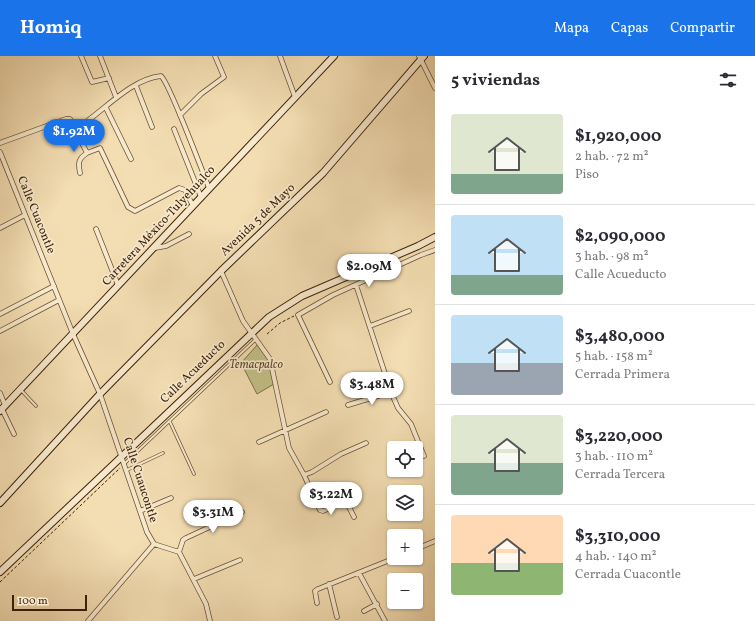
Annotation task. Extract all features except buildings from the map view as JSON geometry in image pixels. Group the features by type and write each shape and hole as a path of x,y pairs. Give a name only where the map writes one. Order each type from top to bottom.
{"main road":[{"name":"Carretera México-Tulyehualco","path":"2,408 155,248 209,188 334,56"},
{"name":"Avenida 5 de Mayo","path":"0,503 100,394 221,271 323,173 421,57"},
{"name":"Calle Acueducto","path":"0,572 269,316 302,296 418,246 435,237"}],"street":[{"path":"81,56 92,82 109,78"},
{"path":"100,56 116,97"},
{"path":"180,114 201,94 224,77 215,56"},
{"path":"280,56 295,97"},
{"path":"421,57 435,88"},
{"path":"76,129 106,108 116,97 136,86 158,77 164,78 209,188"},
{"path":"136,86 152,127"},
{"path":"106,108 131,159"},
{"path":"0,143 66,119 70,119 86,153"},
{"path":"174,129 201,197"},
{"path":"80,173 78,162 86,153 100,148 128,206 131,209 135,211 179,188 185,190 193,206"},
{"name":"Calle Cuacontle","path":"0,152 73,334 100,394"},
{"path":"0,228 25,215"},
{"path":"96,230 118,286"},
{"path":"155,248 166,246 189,234"},
{"path":"330,382 298,315 333,295 435,250"},
{"path":"221,271 233,302 251,333 270,359 289,448 304,474 320,510 323,511 345,501 347,502 354,517"},
{"path":"356,285 391,392 398,408 411,424 424,456"},
{"path":"0,314 54,286"},
{"path":"0,331 59,300"},
{"path":"370,326 409,311"},
{"path":"348,405 391,392"},
{"path":"0,393 2,408 14,434"},
{"name":"Calle Cuaucontle","path":"100,394 147,532 154,544"},
{"path":"259,442 326,412"},
{"path":"304,474 312,472 341,454 366,443"},
{"path":"140,511 171,498"},
{"path":"210,621 206,604 180,552 183,540 242,512"},
{"path":"423,546 435,541"},
{"path":"88,621 154,544 180,552"},
{"path":"194,579 240,560"},
{"path":"317,603 315,591 387,561"},
{"path":"359,573 385,621"},
{"path":"329,584 337,617"},
{"path":"364,611 377,604"}],"lane":[{"name":"Calle Acueducto","path":"124,465 256,339"},
{"path":"20,389 36,406"},
{"path":"170,422 194,474"},
{"path":"126,470 163,453"}],"path":[{"path":"267,334 288,318 298,315"},
{"path":"0,582 124,465"}],"green space":[{"name":"Temacpalco","path":"258,344 268,359 274,384 257,394 241,363"}]}
